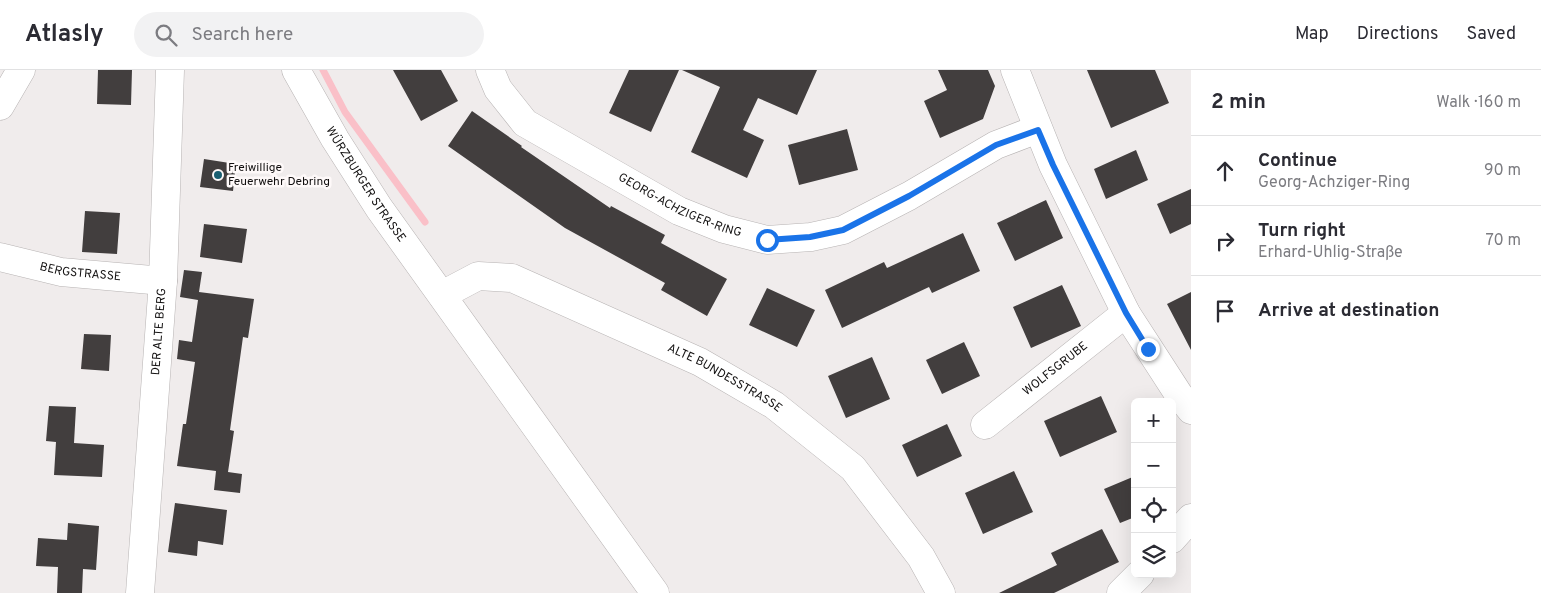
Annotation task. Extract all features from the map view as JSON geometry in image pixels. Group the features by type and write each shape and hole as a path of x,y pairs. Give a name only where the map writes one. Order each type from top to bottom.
{"street":[{"path":"0,106 21,70"},
{"name":"DER ALTE BERG","path":"140,593 163,281 170,70"},
{"name":"WÜRZBURGER STRASSE","path":"296,70 335,139 379,208 655,593"},
{"name":"GEORG-ACHZIGER-RING","path":"490,70 498,89 526,123 679,212 724,229 767,240 810,237 843,230 909,196 996,145 1038,130"},
{"path":"1015,70 1053,165 1126,313 1187,397"},
{"name":"BERGSTRASSE","path":"0,256 61,272 163,281"},
{"name":"ALTE BUNDESSTRASSE","path":"442,295 478,276 512,278 700,362 774,404 853,468 921,557 941,593"},
{"name":"WOLFSGRUBE","path":"985,425 1126,313"},
{"path":"1176,535 1191,518"},
{"path":"1122,593 1136,578"}],"building":[{"path":"98,70 132,70 131,105 97,104"},
{"path":"393,70 441,70 458,101 421,121"},
{"path":"629,70 679,70 651,132 609,113"},
{"path":"682,70 817,70 797,115 758,98 743,130 764,140 747,178 691,152 720,87"},
{"path":"938,70 988,70 995,86 983,119 940,138 924,101 947,90"},
{"path":"1087,70 1155,70 1169,103 1111,128"},
{"path":"472,111 610,208 611,206 665,235 661,243 727,279 707,316 661,290 665,283 565,228 448,146"},
{"path":"847,129 858,170 799,185 788,145"},
{"path":"1136,150 1148,180 1106,199 1094,169"},
{"name":"Freiwillige Feuerwehr Debring","path":"204,159 236,164 233,191 200,187"},
{"path":"1191,189 1191,224 1170,234 1157,204"},
{"path":"1046,200 1063,238 1015,261 997,223"},
{"path":"85,211 120,213 117,254 82,252"},
{"path":"204,224 247,229 242,263 200,257"},
{"path":"963,233 980,271 932,293 929,287 842,328 825,290 884,262 887,268"},
{"path":"184,270 202,272 199,292 254,299 248,338 243,337 230,430 234,431 228,472 242,474 240,493 214,490 216,471 177,466 183,424 186,424 195,362 177,359 179,340 192,342 198,300 180,297"},
{"path":"1062,285 1081,326 1031,348 1013,307"},
{"path":"767,288 815,310 797,347 749,325"},
{"path":"1191,292 1191,350 1167,304"},
{"path":"84,334 111,335 109,371 81,369"},
{"path":"964,342 980,376 942,394 926,360"},
{"path":"872,357 890,399 846,418 828,376"},
{"path":"1101,396 1117,432 1060,457 1044,421"},
{"path":"49,406 76,407 74,443 104,445 102,477 54,475 56,442 46,441"},
{"path":"947,424 962,456 917,477 902,445"},
{"path":"1014,471 1033,512 983,534 965,493"},
{"path":"1131,478 1131,519 1120,523 1104,489"},
{"path":"175,503 227,510 223,545 198,541 197,556 168,552"},
{"path":"68,523 99,526 96,570 83,569 82,593 57,593 58,567 36,566 38,538 67,540"},
{"path":"1102,529 1119,562 1054,593 999,593 1057,565 1051,553"}],"waterway":[{"path":"323,70 345,112 425,222"}],"place":[{"name":"Freiwillige Feuerwehr Debring","path":"218,175"}],"route":[{"path":"767,240 810,237 843,230 909,196 996,145 1038,130 1053,165 1126,313 1148,349"}]}
